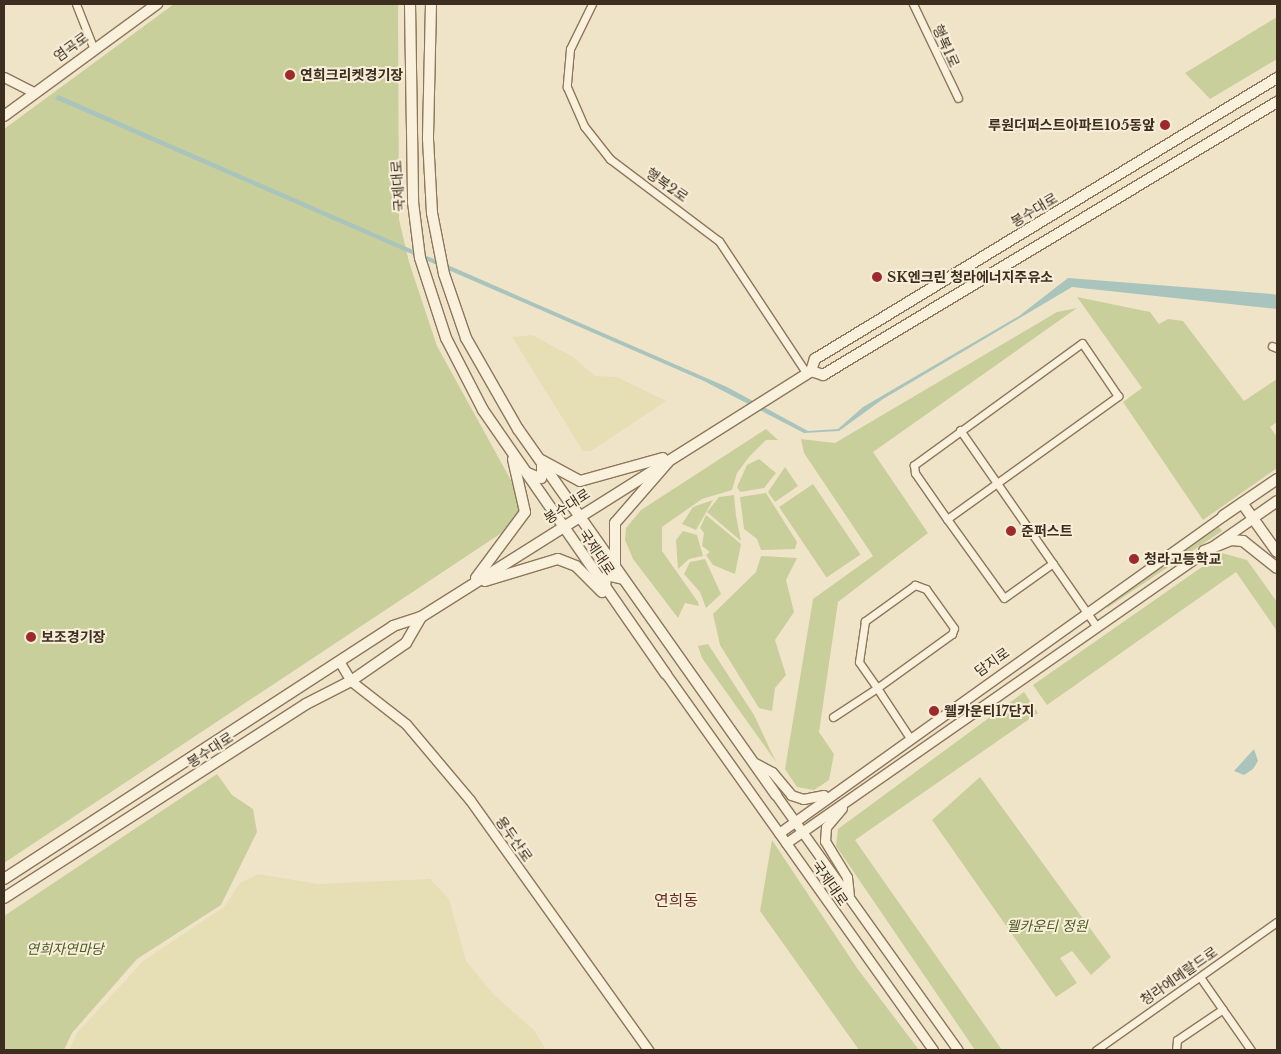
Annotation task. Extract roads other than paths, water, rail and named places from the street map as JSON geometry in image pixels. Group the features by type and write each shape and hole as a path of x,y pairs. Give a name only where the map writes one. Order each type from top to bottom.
{"main road":[{"name":"염곡로","path":"4,116 93,47 157,4"},
{"name":"국제대로","path":"410,4 409,144 415,225 428,287 454,357 510,449 666,674"},
{"name":"국제대로","path":"431,4 428,139 436,236 450,293 482,371 577,516 776,795"},
{"name":"봉수대로","path":"4,879 393,626 422,617 577,516 809,372 815,359 1277,78"},
{"name":"봉수대로","path":"809,372 823,375 1277,102"},
{"path":"470,586 525,512 510,449"},
{"path":"539,459 580,481 675,454"},
{"path":"615,569 615,523 675,454"},
{"path":"1223,516 1277,480"},
{"path":"1253,518 1277,501"},
{"path":"1242,503 1277,552"},
{"path":"1204,550 1231,540 1244,541 1277,568"},
{"path":"470,586 558,559 576,566 620,610"},
{"name":"봉수대로","path":"4,898 306,704 351,681 406,643 422,617"}],"street":[{"path":"76,4 93,47"},
{"name":"행복2로","path":"592,4 570,49 567,86 584,126 610,159 718,241 809,372"},
{"name":"행복1로","path":"913,4 958,98"},
{"path":"4,77 33,92"},
{"path":"947,519 1118,396 1082,343 914,465 915,473 947,519 1004,598 1053,563"},
{"path":"960,430 1096,626"},
{"path":"522,466 541,478 539,459"},
{"name":"담지로","path":"779,832 842,785 1223,516"},
{"path":"786,843 1204,550 1253,518"},
{"path":"605,588 606,575 622,579"},
{"path":"833,717 877,688 952,634 954,628 926,589 915,585 865,621 859,662 877,688 910,738"},
{"name":"용두산로","path":"339,662 351,681 406,724 458,785 648,1050"},
{"name":"국제대로","path":"666,674 933,1050"},
{"path":"755,763 798,797 815,798 842,785"},
{"path":"842,785 829,804 850,799"},
{"name":"국제대로","path":"776,795 958,1050"},
{"path":"849,898 847,877 827,848 825,833 850,799"},
{"name":"청라에메랄드로","path":"1096,1050 1277,922"},
{"path":"1200,976 1250,1050"},
{"path":"1176,1050 1177,1040 1223,1009"}],"water":[{"path":"58,95 727,387 808,431 838,429 863,407 1019,316 1068,278 1272,294 1277,295 1277,309 1072,287 883,399 839,431 804,433 704,381 55,99"},
{"path":"1254,749 1258,761 1253,769 1244,775 1234,771"}],"place":[{"name":"연희크리켓경기장","path":"290,75"},
{"name":"루원더퍼스트아파트105동앞","path":"1165,125"},
{"name":"SK엔크린 청라에너지주유소","path":"877,277"},
{"name":"준퍼스트","path":"1011,531"},
{"name":"청라고등학교","path":"1134,559"},
{"name":"보조경기장","path":"31,637"},
{"name":"웰카운티17단지","path":"934,711"}],"district":[{"name":"연희동","path":"676,900"}],"park label":[{"name":"웰카운티 정원","path":"1047,926"},
{"name":"연희자연마당","path":"65,949"}]}
